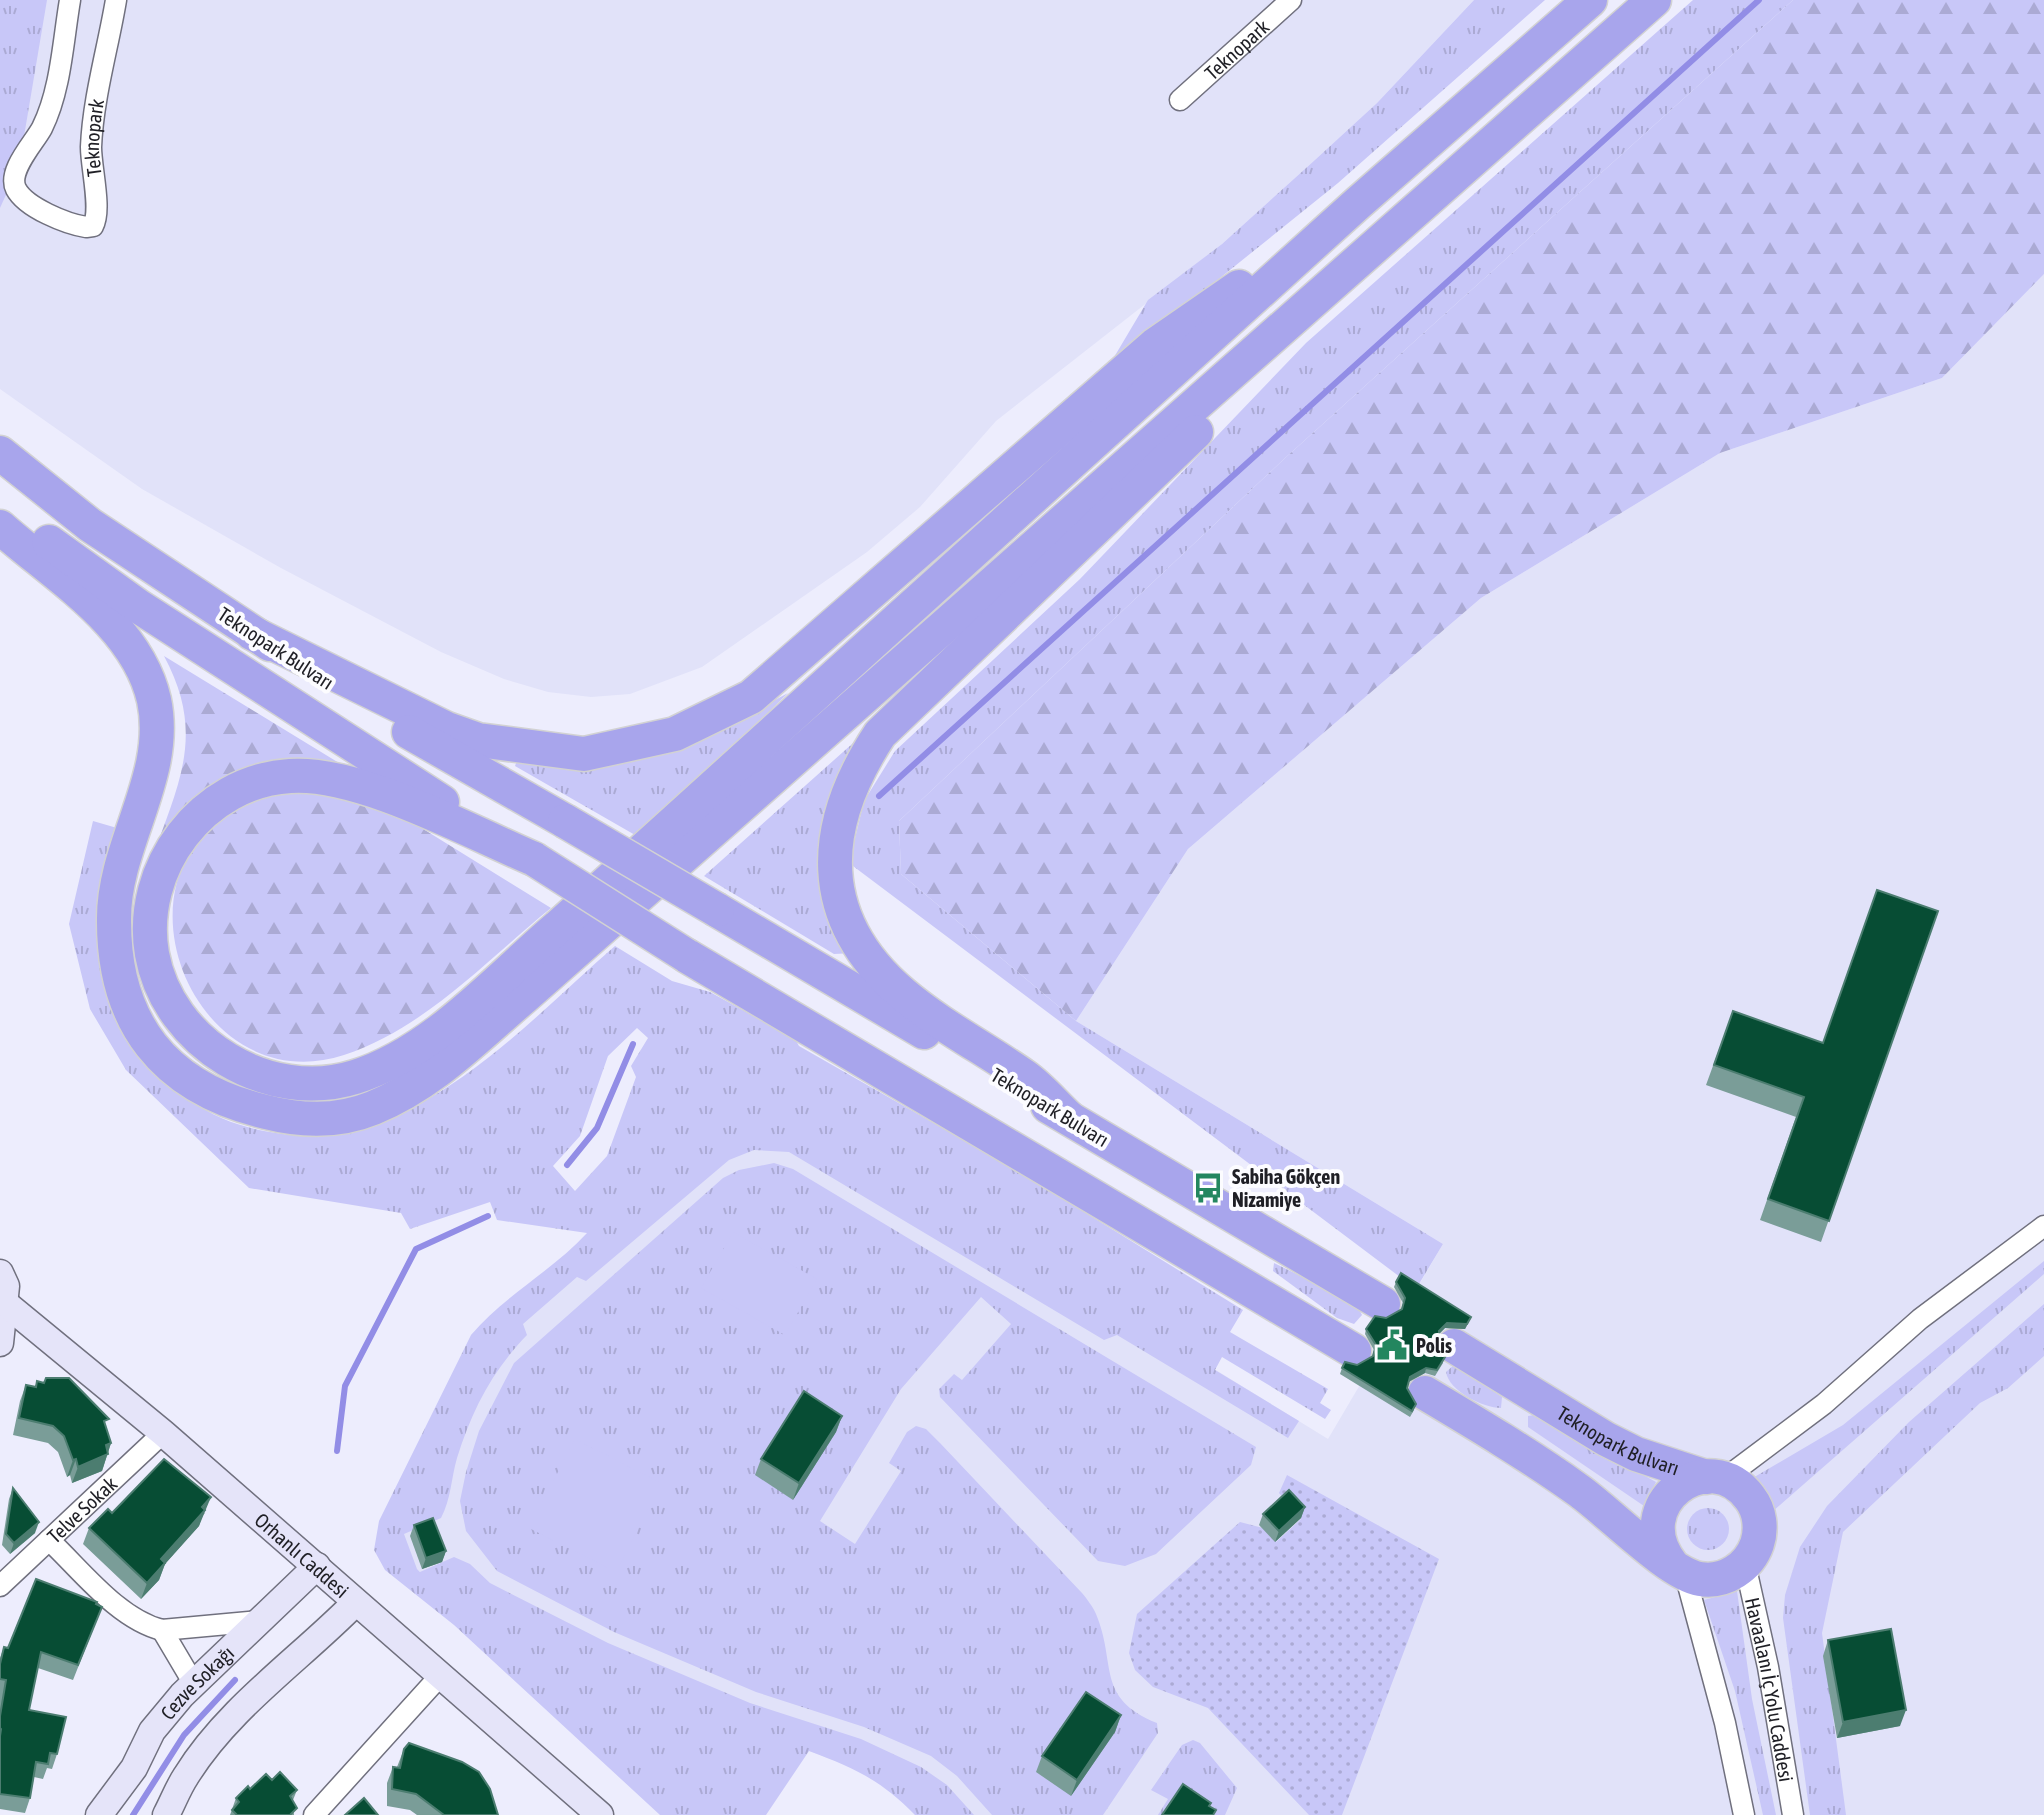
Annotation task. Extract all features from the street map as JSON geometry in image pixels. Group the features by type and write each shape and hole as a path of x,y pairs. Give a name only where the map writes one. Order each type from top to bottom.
{"highway":[{"path":"1354,1351 687,956 534,859 347,780 288,776 262,780 237,789 204,811 167,859 151,906 152,956 160,981 185,1019 223,1058 241,1069 290,1083 334,1083 357,1077 404,1054 456,1015 558,927 1357,204 1590,0"},
{"path":"0,527 126,641 143,669 154,701 157,746 116,886 114,915 119,979 138,1028 164,1062 223,1099 289,1117 327,1119 348,1116 402,1093 457,1055 1654,0"},
{"path":"252,633 447,729 478,740 584,754 675,734 751,697 1155,345 1357,204"},
{"path":"1068,1117 1025,1077 952,1031 901,992 868,953 853,930 836,888 835,836 842,804 856,771 880,734 1156,473 1404,222"},
{"name":"Teknopark Bulvarı","path":"0,453 90,525 394,723 1383,1304"},
{"name":"Teknopark Bulvarı","path":"0,506 138,606 534,859"},
{"name":"Teknopark Bulvarı","path":"1454,1346 1616,1444 1636,1454 1715,1478"},
{"path":"1425,1393 1580,1491 1678,1569 1716,1579 1745,1564 1759,1540 1759,1517 1748,1495 1715,1478 1678,1486 1661,1510 1658,1539 1678,1569"}],"street":[{"name":"Teknopark","path":"70,0 55,91 44,125 15,176 16,188 27,201 86,227 93,226 97,219 92,178 94,118 116,0"},
{"name":"Teknopark","path":"1180,100 1291,0"},
{"path":"1715,1478 1824,1404 1920,1319 2044,1226"},
{"path":"0,1273 6,1286 2,1301 0,1343"},
{"name":"Orhanlı Caddesi","path":"2,1301 163,1433 317,1566 591,1812"},
{"name":"Telve Sokak","path":"0,1586 163,1433"},
{"path":"49,1540 135,1618 162,1630 260,1621"},
{"name":"Havaalanı İç Yolu Caddesi","path":"1745,1564 1768,1667 1793,1815"},
{"name":"Cezve Sokağı","path":"99,1815 134,1768 152,1731 194,1684 317,1566"},
{"path":"1678,1569 1725,1723 1744,1815"},
{"path":"166,1815 186,1776 211,1743 260,1691 355,1603"},
{"path":"162,1630 194,1684"},
{"path":"314,1815 439,1677"}],"shaded area":[{"path":"0,0 1474,0 1377,103 1316,159 1222,244 996,421 920,507 867,552 702,667 630,694 591,697 548,692 504,679 441,652 281,568 142,489 0,389"},
{"path":"2044,274 2044,1815 915,1815 888,1787 847,1765 796,1746 644,1772 391,1546 501,1325 739,1121 1193,1356 1328,1439 1443,1244 1076,1021 1188,849 1481,598 1720,453 1942,378"}],"green space":[{"path":"0,0 47,0 19,166 0,208"},
{"path":"1474,0 1545,0 1338,183 1107,369 1148,300 1222,244 1377,103"},
{"path":"1693,0 1793,0 1284,459 899,821 901,874 1076,1021 1443,1244 1416,1289 849,863 864,801 895,751 1080,579 1306,343"},
{"path":"1793,0 2044,0 2044,274 1942,378 1720,453 1481,598 1188,849 1076,1021 901,874 899,821 1284,459"},
{"path":"164,656 344,766 297,767 152,859 179,781 186,734 177,684"},
{"path":"788,693 642,839 515,766 519,755 708,736"},
{"path":"880,719 844,768 823,813 821,876 854,953 834,954 704,876"},
{"path":"312,790 385,810 420,827 551,908 454,991 401,1028 344,1055 290,1061 244,1046 208,1014 183,972 173,925 178,877 202,835 247,803"},
{"path":"93,821 117,828 101,908 101,938 160,1042 182,1088 200,1106 236,1123 264,1131 316,1135 366,1126 412,1107 457,1081 499,1049 615,946 672,981 710,992 795,1039 799,1046 1021,1173 1243,1310 1230,1332 1328,1389 1320,1403 1331,1410 1325,1419 1222,1357 1215,1370 1299,1421 1288,1438 1117,1335 1104,1340 789,1152 754,1150 729,1160 586,1281 577,1277 523,1324 527,1335 493,1377 469,1424 441,1518 404,1534 417,1569 420,1572 454,1557 470,1564 490,1583 608,1643 750,1703 861,1739 921,1767 947,1785 974,1815 915,1815 866,1776 809,1751 766,1815 660,1815 454,1625 385,1570 374,1550 379,1521 471,1335 587,1233 497,1220 490,1202 410,1229 401,1213 249,1188 126,1070 90,1009 69,924","holes":["637,1028 648,1038 631,1066 636,1077 607,1156 575,1191 553,1166 580,1136 608,1056"]},
{"path":"774,1163 793,1169 1256,1447 1251,1465 1156,1554 1125,1566 1098,1561 940,1397 939,1389 954,1374 962,1380 1011,1324 981,1297 901,1389 820,1521 855,1544 901,1471 889,1463 907,1432 916,1426 926,1429 940,1443 1086,1598 1095,1611 1102,1632 1116,1691 1137,1713 1157,1723 1158,1733 1103,1815 992,1815 957,1776 931,1756 864,1727 756,1692 614,1632 497,1571 466,1531 460,1501 466,1472 479,1431 514,1363 723,1178 739,1170"},
{"path":"733,1232 817,1279 785,1335 701,1288"},
{"path":"2044,1261 2044,1274 1773,1511 1751,1479 1843,1425"},
{"path":"1274,1263 1356,1303 1362,1315 1354,1324 1337,1318 1273,1271"},
{"path":"2044,1304 2044,1356 2008,1388 1980,1403 1843,1532 1822,1633 1846,1815 1810,1815 1783,1618 1785,1595 1800,1547 1827,1506 1909,1422"},
{"path":"1454,1365 1502,1397 1501,1408 1476,1402 1453,1386 1446,1372"},
{"path":"1535,1415 1656,1482 1644,1506 1528,1427 1528,1416"},
{"path":"575,1439 661,1483 616,1572 529,1528"},
{"path":"1287,1475 1439,1559 1342,1815 1309,1815 1208,1708 1153,1687 1135,1670 1129,1653 1137,1614 1240,1522 1263,1528 1276,1542 1301,1519 1279,1493"},
{"path":"1708,1508 1723,1514 1729,1529 1723,1544 1708,1550 1693,1544 1687,1529 1693,1514"},
{"path":"1737,1591 1752,1699 1776,1815 1763,1815 1735,1691 1704,1600"},
{"path":"1193,1740 1200,1743 1237,1788 1225,1815 1158,1815 1168,1799 1151,1790 1182,1745"}],"building":[{"path":"1877,890 1938,911 1829,1221 1768,1199 1804,1097 1714,1065 1733,1011 1823,1043"},
{"path":"1401,1273 1471,1317 1467,1324 1447,1323 1439,1331 1438,1349 1445,1357 1437,1370 1426,1368 1410,1377 1407,1388 1416,1404 1412,1411 1342,1368 1345,1362 1357,1365 1373,1356 1376,1345 1366,1329 1375,1316 1386,1318 1402,1309 1405,1298 1396,1282"},
{"path":"46,1378 69,1378 109,1419 104,1421 111,1443 106,1445 108,1454 78,1467 64,1436 53,1426 19,1418 26,1385 36,1387 37,1381 44,1383"},
{"path":"804,1391 842,1416 799,1483 761,1459"},
{"path":"164,1459 211,1497 202,1507 205,1510 161,1559 165,1563 147,1583 89,1528 108,1509 112,1513"},
{"path":"13,1488 39,1522 14,1543 6,1534"},
{"path":"1289,1490 1305,1507 1279,1531 1263,1514"},
{"path":"433,1518 446,1551 426,1558 414,1525"},
{"path":"36,1579 97,1602 102,1607 78,1665 41,1652 29,1710 66,1717 57,1754 50,1753 48,1764 36,1762 30,1798 0,1794 0,1716 6,1680 0,1679 0,1664 4,1647 8,1648"},
{"path":"1891,1629 1906,1710 1843,1722 1828,1640"},
{"path":"1086,1692 1121,1715 1077,1780 1042,1756"},
{"path":"409,1743 462,1762 479,1772 490,1789 498,1815 444,1815 416,1794 392,1789 393,1767 400,1768 404,1749"},
{"path":"280,1772 297,1790 290,1796 297,1808 290,1815 237,1815 232,1810 239,1802 236,1798 248,1786 250,1789 266,1774 272,1780"},
{"path":"1183,1784 1211,1803 1209,1806 1216,1810 1213,1815 1162,1815"},
{"path":"364,1798 378,1815 345,1815"}],"waterway":[{"path":"879,796 1759,0"},
{"path":"567,1165 597,1128 633,1044"},
{"path":"337,1451 345,1386 416,1249 488,1216"},
{"path":"133,1815 184,1735 235,1680"}],"place":[{"name":"Sabiha Gökçen Nizamiye","path":"1208,1188"},
{"name":"Polis","path":"1392,1345"}]}
